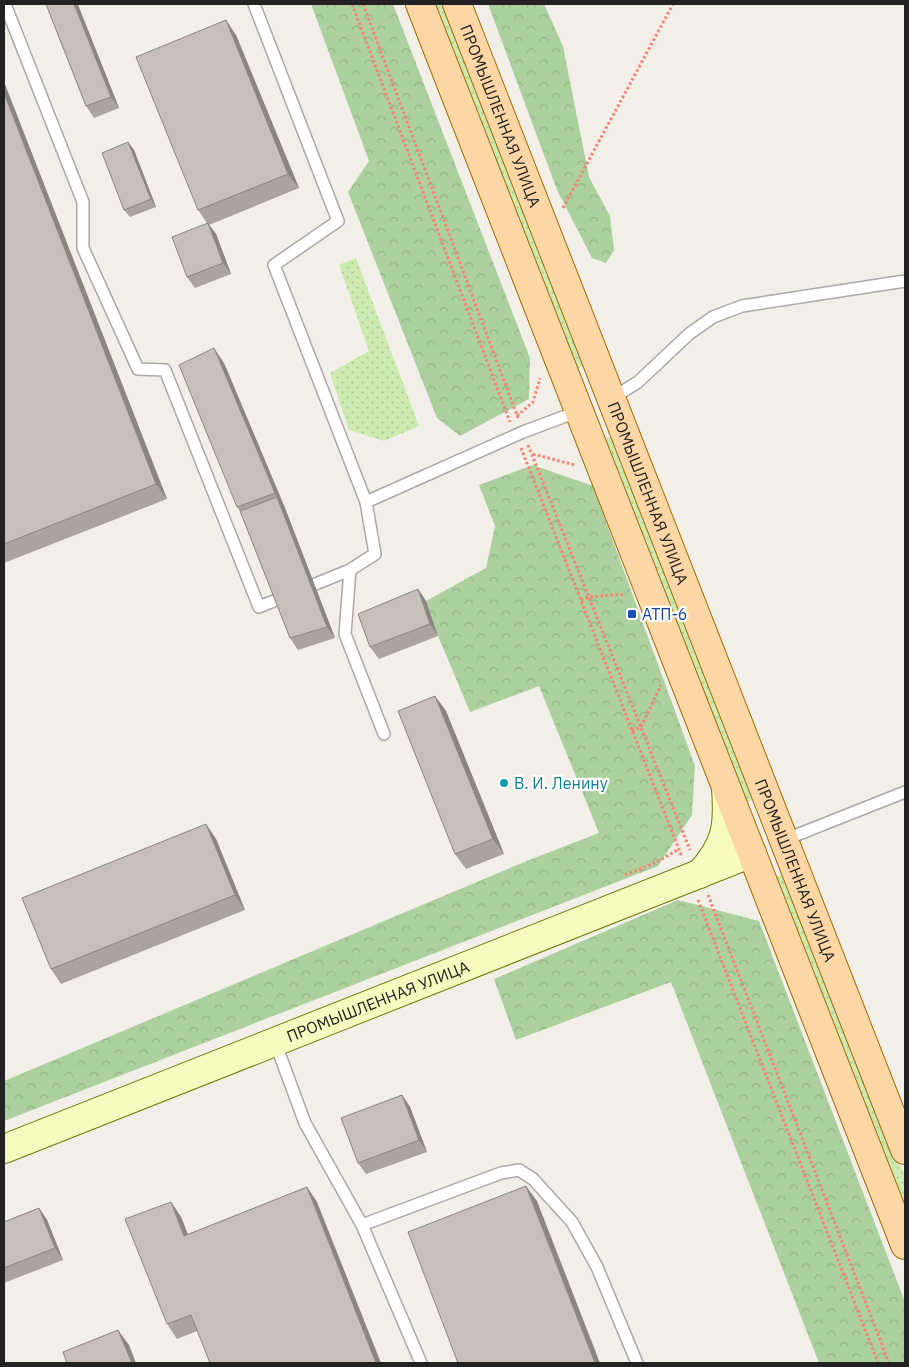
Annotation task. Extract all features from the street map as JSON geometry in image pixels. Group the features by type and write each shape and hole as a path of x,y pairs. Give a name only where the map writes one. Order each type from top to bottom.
{"main road":[{"name":"ПРОМЫШЛЕННАЯ УЛИЦА","path":"420,4 905,1245"},
{"name":"ПРОМЫШЛЕННАЯ УЛИЦА","path":"457,4 905,1150"},
{"path":"579,411 611,399"},
{"path":"752,853 784,840"}],"street":[{"path":"695,876 714,858 723,841 728,815 726,787"},
{"name":"ПРОМЫШЛЕННАЯ УЛИЦА","path":"4,1149 752,853"}],"lane":[{"path":"5,4 83,202 82,248 138,369 165,370 259,607 350,570 375,554 366,502 274,265 338,221 254,4"},
{"path":"611,399 638,382 689,334 713,317 742,306 905,281"},
{"path":"366,502 520,434 579,411"},
{"path":"350,570 346,634 384,734"},
{"path":"784,840 905,792"},
{"path":"275,1042 305,1123 362,1226 421,1363"},
{"path":"362,1226 502,1173 519,1170 532,1179 572,1222 597,1267 637,1363"}],"path":[{"path":"352,4 520,434 632,731 695,876 889,1363"},
{"path":"362,4 517,416 520,434 589,597 641,727 878,1363"},
{"path":"563,209 673,4"},
{"path":"517,416 533,402 539,378 547,375"},
{"path":"581,600 589,597 634,594"},
{"path":"632,731 641,727"}],"green space":[{"path":"311,4 393,4 530,358 529,399 460,436 437,418 348,192 369,161"},
{"path":"431,4 445,4 586,365 574,370"},
{"path":"488,4 544,4 563,46 589,177 610,216 614,250 606,263 592,258 557,190"},
{"path":"356,258 419,426 384,441 349,430 330,373 369,351 339,265"},
{"path":"614,435 756,799 744,803 602,440"},
{"path":"533,465 593,486 695,766 692,815 658,866 4,1121 4,1081 529,860 599,833 539,686 470,712 438,636 426,601 486,568 495,526 479,485"},
{"path":"786,873 905,1177 905,1205 776,877"},
{"path":"678,900 759,921 905,1302 905,1363 819,1363 671,982 516,1040 494,979"}],"building":[{"path":"46,4 74,4 111,97 86,106"},
{"path":"226,20 288,174 198,210 136,57"},
{"path":"4,93 156,484 4,544"},
{"path":"128,142 151,199 124,210 102,153"},
{"path":"208,223 223,263 187,277 172,237"},
{"path":"214,348 275,493 237,507 179,365"},
{"path":"277,497 327,627 290,638 240,511"},
{"path":"418,589 430,624 370,647 358,614"},
{"path":"435,696 493,839 455,854 398,711"},
{"path":"206,824 235,895 51,969 22,898"},
{"path":"402,1095 419,1140 358,1163 341,1118"},
{"path":"526,1186 595,1363 458,1363 408,1232"},
{"path":"307,1187 376,1363 210,1363 191,1315 167,1324 125,1219 171,1202 184,1236"},
{"path":"39,1208 55,1248 4,1268 4,1222"},
{"path":"118,1330 132,1363 67,1363 63,1352"}],"place":[{"name":"АТП-6","path":"632,614"},
{"name":"В. И. Ленину","path":"504,783"}]}
